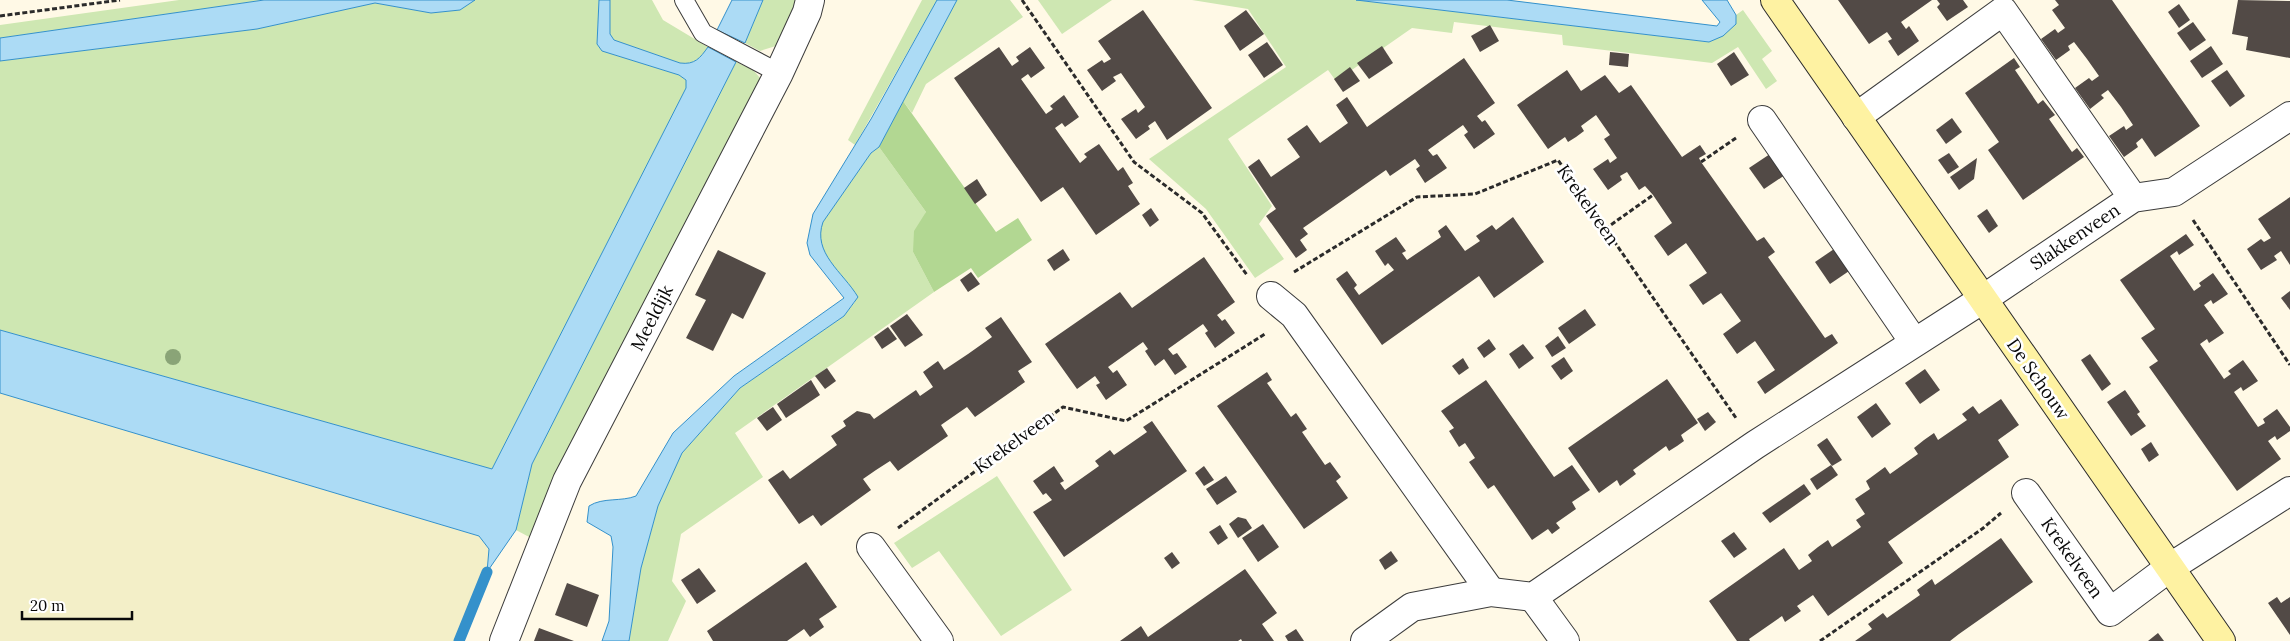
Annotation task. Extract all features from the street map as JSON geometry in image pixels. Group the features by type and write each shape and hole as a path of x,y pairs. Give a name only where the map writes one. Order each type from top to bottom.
{"street":[{"name":"Meeldijk","path":"504,641 567,481 779,72 807,12 810,0"},
{"name":"De Schouw","path":"1775,0 2221,641"},
{"path":"1856,116 2003,11 2134,198"},
{"name":"Slakkenveen","path":"1983,299 2134,198 2174,192 2290,116"},
{"path":"1762,120 1914,342"},
{"path":"1267,293 1294,315 1490,592"},
{"path":"1365,641 1412,607 1490,592 1533,597 1754,445 1983,299"},
{"path":"2169,568 2290,491"},
{"name":"Krekelveen","path":"2026,493 2110,612 2169,568"},
{"path":"871,547 938,641"},
{"path":"1533,597 1565,641"}],"lane":[{"path":"684,0 703,33 779,72"}],"path":[{"path":"0,16 120,0"},
{"path":"1022,0 1134,162 1202,213 1244,273 1267,293"},
{"path":"1701,162 1762,120"},
{"name":"Krekelveen","path":"1267,293 1417,197 1475,194 1558,160 1754,445"},
{"path":"2174,192 2290,365"},
{"path":"1605,228 1653,196"},
{"name":"Krekelveen","path":"871,547 1063,407 1126,421 1294,315"},
{"path":"1820,641 1982,529 2026,493"}],"shaded area":[{"path":"0,393 479,536 489,549 487,572 460,641 0,641"}],"green space":[{"path":"179,0 264,0 0,38 0,25"},
{"path":"475,0 599,0 597,44 602,51 679,75 686,80 686,88 492,469 0,330 0,61 257,29 375,3 431,13 460,10"},
{"path":"610,0 652,0 663,20 708,47 697,60 690,63 680,63 614,40 610,35"},
{"path":"763,0 798,0 779,45 760,51 745,43"},
{"path":"922,0 937,0 855,145 848,140"},
{"path":"957,0 1010,0 1023,17 926,84 912,113 903,101"},
{"path":"1038,0 1112,0 1062,34"},
{"path":"1192,0 1356,0 1709,42 1736,24 1736,15 1743,10 1772,51 1762,59 1777,81 1766,89 1738,47 1712,63 1563,45 1562,35 1454,22 1452,33 1412,28 1336,81 1328,70 1228,139 1272,206 1259,224 1284,259 1255,278 1206,209 1149,159 1286,67 1248,9"},
{"path":"736,62 753,70 762,80 531,538 516,530 532,464"},
{"path":"903,101 996,232 1018,218 1032,240 978,278 971,268 934,292 913,252 914,231 926,212 879,147"},
{"path":"879,147 926,212 913,252 934,292 735,433 763,477 681,534 672,581 686,601 668,641 629,641 641,568 658,506 682,453 740,388 844,316 855,302 822,250 818,235 823,222 871,153"},
{"path":"997,476 1072,590 1001,636 939,551 912,568 894,543"}],"water":[{"path":"264,0 475,0 460,10 431,13 375,3 257,29 0,61 0,38"},
{"path":"599,0 610,0 610,34 614,40 680,63 690,63 697,60 708,47 736,62 532,464 516,530 487,572 489,549 479,536 0,393 0,330 492,469 686,88 686,80 679,75 602,51 597,44"},
{"path":"732,0 763,0 745,43 717,30"},
{"path":"937,0 957,0 879,147 871,153 823,222 821,233 825,253 858,297 844,316 740,388 682,453 658,506 641,568 629,641 602,641 609,621 613,547 611,536 587,522 589,506 600,501 636,496 673,433 734,376 844,298 810,255 807,243 813,214 871,119"},
{"path":"1356,0 1507,0 1717,26 1720,22 1702,0 1727,0 1736,15 1736,24 1723,36 1709,42"}],"building":[{"path":"1838,0 1932,0 1901,22 1906,29 1909,26 1919,41 1898,56 1888,41 1892,39 1887,32 1869,44"},
{"path":"1937,0 1963,0 1968,7 1947,21 1937,7 1940,4"},
{"path":"2055,0 2112,0 2200,126 2155,157 2142,138 2136,143 2138,147 2124,157 2109,136 2124,126 2126,130 2133,125 2121,107 2108,90 2101,95 2104,98 2090,109 2075,88 2089,78 2092,81 2099,76 2074,42 2068,46 2070,50 2056,60 2041,39 2055,29 2058,33 2065,28 2052,10 2059,5"},
{"path":"2238,0 2290,1 2290,58 2246,50 2248,37 2232,34"},
{"path":"2179,4 2190,20 2179,28 2168,12"},
{"path":"1143,10 1212,108 1167,140 1155,121 1148,126 1150,129 1136,139 1121,119 1136,109 1138,113 1145,107 1121,73 1113,77 1116,81 1102,91 1087,70 1102,60 1104,63 1111,59 1098,41"},
{"path":"1246,10 1264,34 1240,51 1224,26"},
{"path":"2193,22 2206,40 2190,51 2177,33"},
{"path":"1490,25 1499,41 1480,52 1471,36"},
{"path":"1267,42 1283,65 1264,78 1248,55"},
{"path":"1382,46 1393,63 1369,79 1357,63"},
{"path":"2211,46 2223,64 2202,78 2190,61"},
{"path":"999,47 1012,66 1019,61 1016,57 1030,47 1045,68 1031,78 1028,74 1021,79 1046,114 1053,109 1050,106 1064,95 1079,117 1065,127 1062,123 1055,128 1080,163 1087,157 1084,154 1099,144 1118,171 1123,167 1133,183 1128,186 1140,204 1096,235 1063,187 1041,202 954,78"},
{"path":"1610,52 1629,54 1628,67 1609,65"},
{"path":"1734,52 1749,75 1731,86 1717,64"},
{"path":"1464,58 1495,103 1477,116 1482,122 1485,120 1495,134 1474,149 1464,135 1468,132 1463,125 1428,150 1433,156 1437,154 1447,168 1425,183 1416,169 1420,166 1415,159 1390,176 1386,170 1303,228 1308,234 1300,240 1307,250 1296,258 1266,216 1276,209 1248,167 1259,159 1271,177 1300,157 1287,139 1307,125 1320,143 1348,123 1336,105 1347,97 1367,127"},
{"path":"2014,58 2020,67 2015,70 2038,104 2043,100 2055,115 2049,119 2072,152 2077,148 2084,157 2023,200 1988,150 1999,142 1965,93"},
{"path":"1350,67 1360,81 1343,92 1334,79"},
{"path":"1567,70 1581,91 1605,75 1619,93 1631,85 1682,157 1700,145 1706,154 1699,158 1701,162 1757,241 1764,237 1775,252 1768,257 1825,338 1832,334 1838,343 1765,394 1757,382 1775,370 1755,341 1737,354 1723,334 1741,321 1721,293 1703,305 1689,285 1707,273 1686,243 1668,256 1654,236 1672,223 1653,195 1645,186 1639,190 1627,172 1620,176 1622,180 1608,190 1593,169 1608,159 1610,163 1617,158 1604,139 1610,135 1596,115 1581,126 1584,131 1576,137 1568,142 1565,137 1548,149 1517,105"},
{"path":"2227,70 2245,96 2230,107 2211,81"},
{"path":"1952,118 1962,132 1946,144 1936,130"},
{"path":"1949,153 1959,167 1948,174 1938,160"},
{"path":"1770,154 1785,175 1764,189 1749,168"},
{"path":"1977,158 1974,179 1959,190 1950,177"},
{"path":"977,179 987,195 975,204 964,188"},
{"path":"2290,197 2290,265 2281,251 2274,256 2277,260 2261,270 2247,249 2261,239 2264,242 2271,238 2258,219"},
{"path":"1151,208 1159,220 1150,227 1142,215"},
{"path":"1987,209 1998,226 1989,233 1977,216"},
{"path":"1513,217 1544,262 1494,298 1479,276 1382,345 1336,279 1347,271 1357,285 1354,288 1359,295 1394,270 1388,263 1385,266 1375,251 1396,237 1406,251 1402,253 1407,260 1441,237 1438,231 1446,225 1465,251 1480,241 1476,236 1492,225 1496,230"},
{"path":"2186,234 2194,245 2179,255 2177,251 2170,256 2194,291 2201,286 2199,283 2213,273 2228,294 2213,304 2211,300 2204,305 2224,333 2209,343 2207,339 2200,344 2224,379 2231,374 2228,371 2243,360 2258,381 2243,391 2241,387 2234,392 2258,427 2265,423 2263,419 2277,409 2290,427 2290,431 2277,440 2275,436 2268,441 2281,459 2237,491 2149,367 2158,361 2141,338 2155,329 2120,280"},
{"path":"1837,247 1852,269 1830,284 1815,262"},
{"path":"1063,249 1070,260 1054,271 1047,260"},
{"path":"718,250 766,273 743,319 732,313 713,351 686,338 706,300 695,295"},
{"path":"1204,257 1235,302 1217,315 1222,321 1225,319 1235,333 1215,348 1205,333 1208,331 1203,324 1168,349 1173,355 1177,353 1187,367 1175,375 1164,359 1155,366 1145,351 1148,349 1143,342 1108,367 1113,373 1117,370 1127,385 1106,400 1096,385 1100,383 1095,376 1077,389 1045,344 1120,292 1132,308"},
{"path":"971,272 980,284 968,292 960,280"},
{"path":"2290,291 2290,310 2281,298"},
{"path":"1585,309 1596,325 1569,344 1558,328"},
{"path":"907,314 923,335 905,347 890,326"},
{"path":"1001,317 1032,362 1018,371 1025,382 975,417 967,407 941,425 948,436 898,471 890,461 863,479 871,490 821,526 813,515 799,524 768,480 783,470 790,479 837,445 831,436 846,426 843,421 857,411 870,414 874,419 916,390 920,396 933,387 923,372 938,361 944,370 968,354 992,337 985,328"},
{"path":"888,327 897,339 882,349 874,337"},
{"path":"1558,336 1566,348 1552,357 1545,346"},
{"path":"1489,339 1496,349 1484,358 1477,348"},
{"path":"1523,344 1534,358 1519,369 1509,354"},
{"path":"2090,354 2111,384 2102,391 2081,360"},
{"path":"1564,357 1573,371 1561,380 1551,366"},
{"path":"1463,358 1469,368 1459,375 1452,366"},
{"path":"827,368 836,381 825,389 815,376"},
{"path":"1925,369 1940,390 1920,404 1905,383"},
{"path":"1267,372 1272,380 1267,383 1291,417 1296,413 1307,429 1302,432 1325,465 1330,462 1341,477 1336,481 1348,498 1304,529 1217,406"},
{"path":"1667,379 1698,423 1681,435 1684,441 1677,446 1669,451 1666,446 1633,470 1636,474 1620,486 1617,480 1599,493 1568,448"},
{"path":"811,380 820,395 786,418 777,404"},
{"path":"1486,380 1554,477 1572,465 1590,490 1572,502 1576,509 1556,523 1560,528 1552,534 1548,529 1532,540 1494,485 1488,489 1469,462 1475,458 1465,443 1459,447 1449,431 1454,428 1441,411"},
{"path":"2125,390 2140,412 2137,414 2146,426 2131,436 2107,402"},
{"path":"2001,399 2019,425 1998,440 2009,457 1888,542 1903,563 1828,616 1813,595 1797,606 1801,611 1785,622 1782,616 1749,639 1750,641 1737,641 1709,601 1784,548 1799,570 1812,561 1808,555 1828,540 1832,547 1861,527 1856,520 1865,514 1855,499 1870,489 1866,481 1885,467 1890,474 1918,454 1914,448 1924,440 1934,433 1938,440 1967,420 1962,414 1973,406 1979,414"},
{"path":"1876,403 1891,424 1872,438 1857,417"},
{"path":"773,407 782,420 767,431 757,418"},
{"path":"1708,412 1716,422 1705,431 1697,419"},
{"path":"1152,421 1187,471 1064,557 1033,512 1052,500 1046,493 1043,495 1033,481 1054,466 1064,481 1060,483 1065,490 1099,466 1095,461 1110,450 1114,455 1147,432 1143,427"},
{"path":"1827,438 1842,460 1832,466 1817,445"},
{"path":"2151,442 2159,455 2149,462 2141,449"},
{"path":"1831,465 1838,475 1817,490 1810,479"},
{"path":"1204,466 1214,480 1204,486 1195,473"},
{"path":"1226,476 1237,492 1217,505 1206,489"},
{"path":"1804,484 1811,494 1770,523 1762,513"},
{"path":"1238,517 1246,519 1252,528 1238,538 1229,524"},
{"path":"1263,524 1279,547 1258,562 1242,538"},
{"path":"1220,525 1228,538 1218,545 1209,532"},
{"path":"1734,532 1747,549 1734,558 1721,541"},
{"path":"2001,538 2033,582 1950,641 1855,641 1872,629 1868,624 1883,613 1887,618 1920,595 1917,590 1932,579 1935,585"},
{"path":"1391,551 1398,561 1385,570 1379,560"},
{"path":"1172,552 1180,563 1172,569 1164,558"},
{"path":"806,562 837,607 819,619 824,627 810,637 804,629 787,641 713,641 707,631"},
{"path":"699,568 716,591 697,604 681,580"},
{"path":"1245,569 1277,613 1262,624 1274,641 1242,641 1241,639 1238,641 1120,641 1141,626 1148,637"},
{"path":"567,583 599,595 587,627 555,615"},
{"path":"2277,597 2281,603 2290,597 2290,635 2268,603"},
{"path":"539,628 574,641 534,641"},
{"path":"1296,629 1304,641 1288,641 1285,636"},
{"path":"2158,633 2164,641 2148,641"}],"waterway":[{"path":"459,641 487,572"}]}
